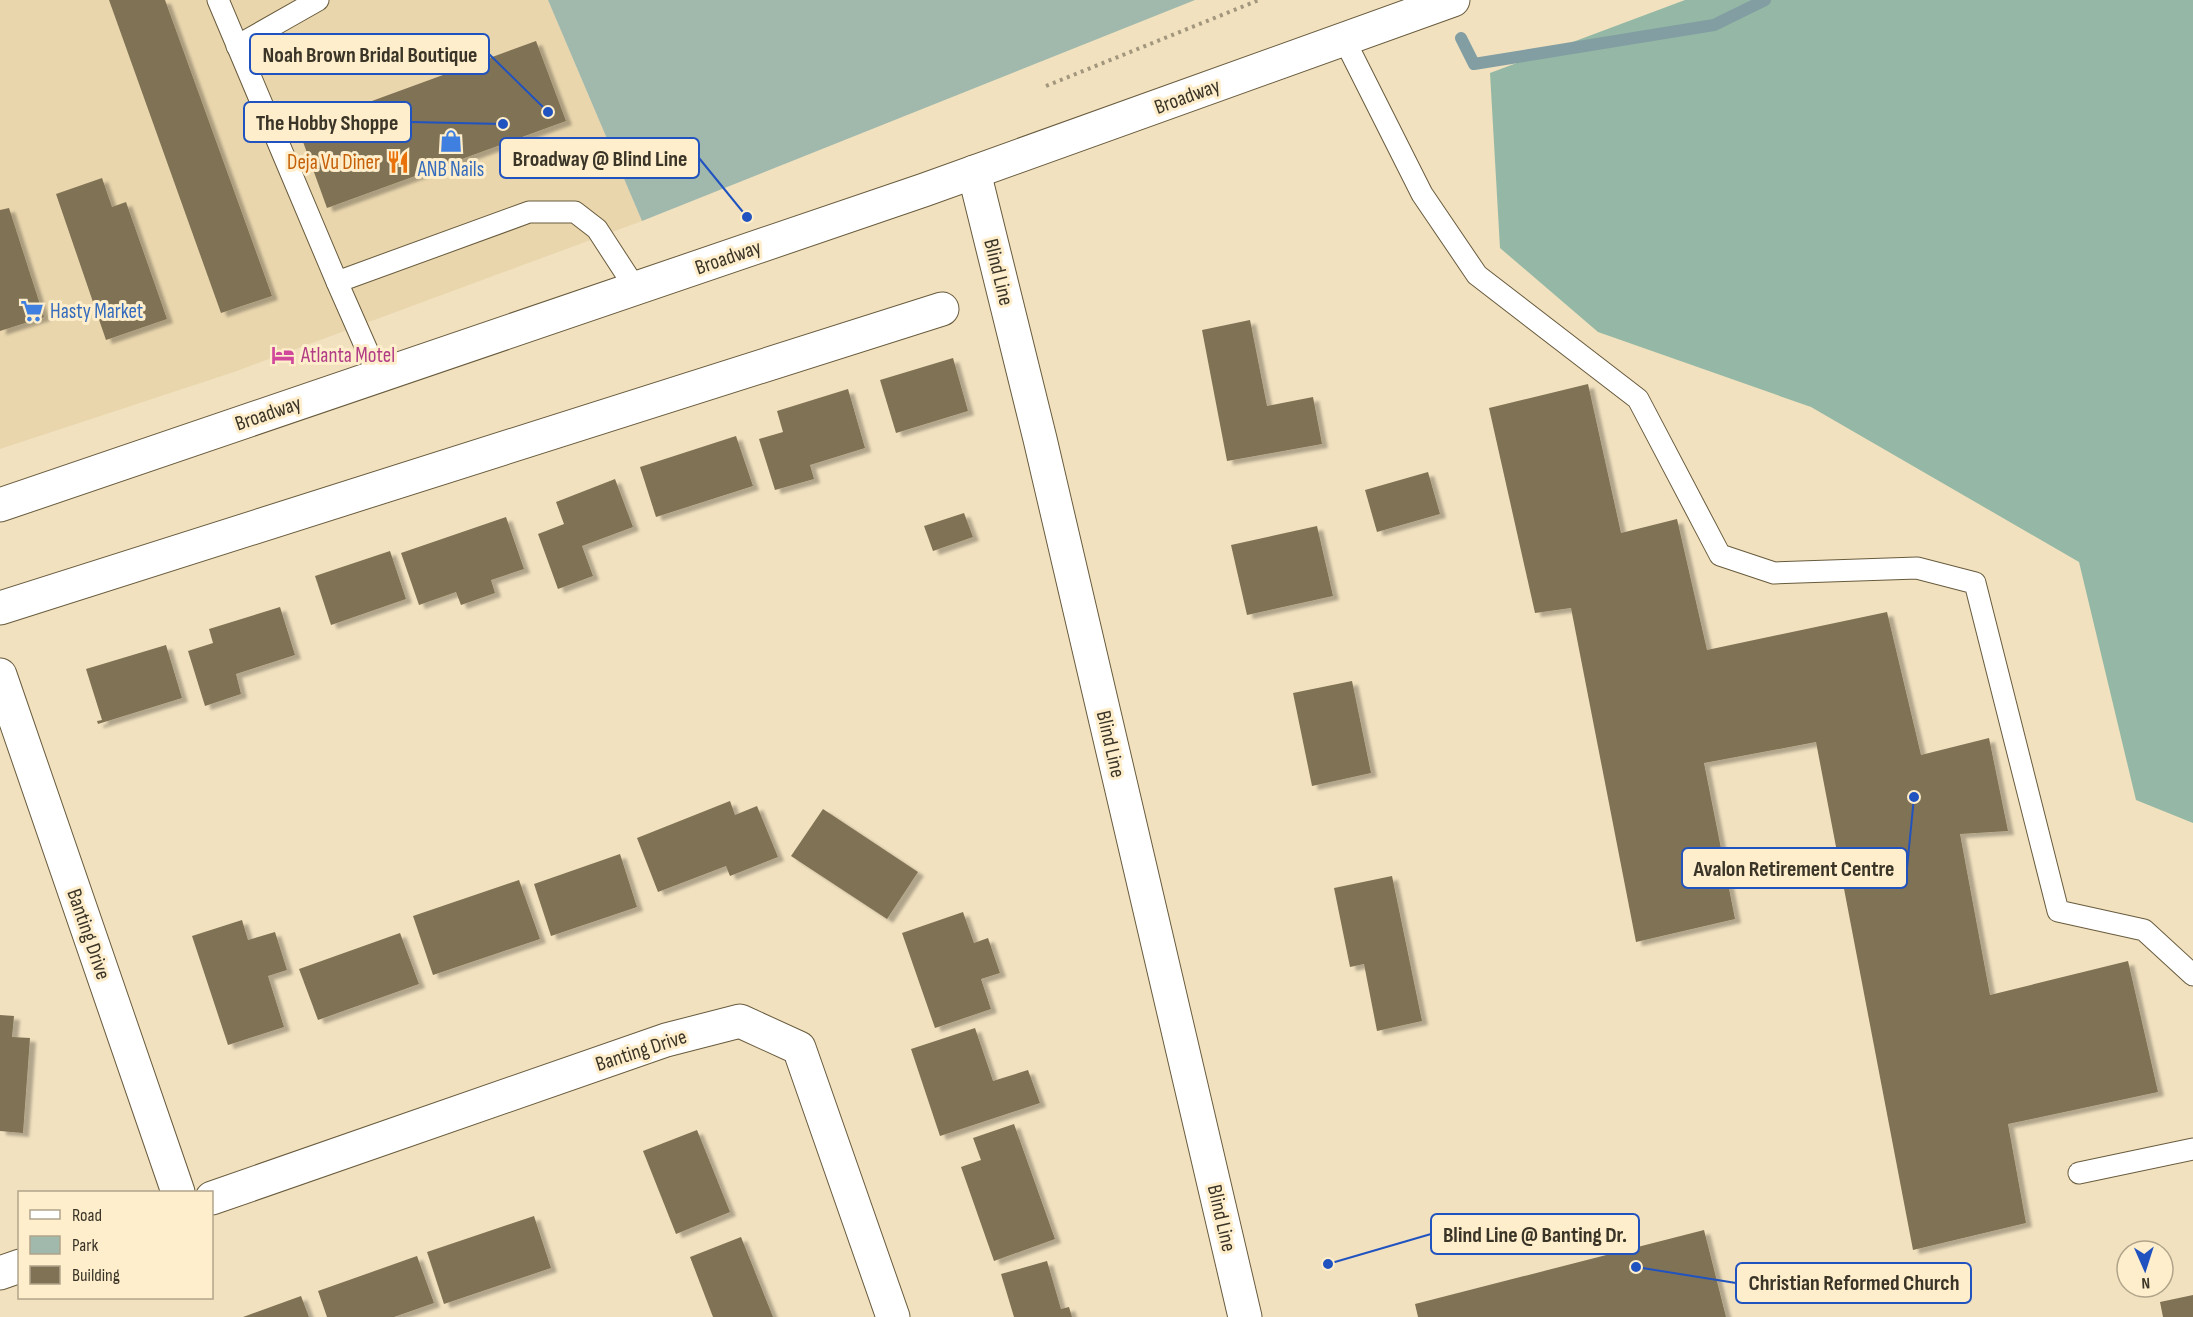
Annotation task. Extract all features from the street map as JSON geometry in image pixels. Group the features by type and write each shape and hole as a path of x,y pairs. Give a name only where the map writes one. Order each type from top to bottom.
{"street":[{"name":"Broadway","path":"0,505 974,172 1454,0"},
{"name":"Blind Line","path":"974,172 1040,439 1245,1317"},
{"path":"0,608 942,309"},
{"name":"Banting Drive","path":"0,675 178,1191"},
{"name":"Banting Drive","path":"213,1198 666,1040 740,1021 800,1048 893,1317"},
{"path":"0,1273 18,1267"}],"lane":[{"path":"218,0 378,375"},
{"path":"237,46 318,0"},
{"path":"1344,39 1422,194 1477,275 1638,399 1720,555 1774,573 1917,568 1975,583 2058,911 2144,930 2193,975"},
{"path":"337,282 529,212 575,212 597,229 636,289"},
{"path":"2079,1173 2193,1149"}],"path":[{"path":"1046,86 1259,0"}],"shaded area":[{"path":"0,0 548,0 642,221 234,372 0,449"}],"green space":[{"path":"548,0 1195,0 642,221"},
{"path":"1685,0 2193,0 2193,823 2136,800 2079,562 1811,407 1598,332 1500,248 1490,73"}],"building":[{"path":"109,0 165,0 272,296 221,313"},
{"path":"536,41 566,121 327,208 298,128"},
{"path":"102,178 112,207 126,202 167,319 106,340 56,194"},
{"path":"9,208 44,317 0,331 0,210"},
{"path":"1250,320 1267,406 1313,397 1322,444 1227,461 1202,330"},
{"path":"953,358 968,411 896,433 880,380"},
{"path":"1588,384 1621,533 1677,519 1707,650 1887,612 1921,755 1989,738 2008,831 1960,834 1990,995 2128,961 2158,1092 2008,1124 2026,1223 1913,1250 1816,742 1704,763 1735,919 1636,942 1571,608 1535,613 1489,408"},
{"path":"848,389 865,448 810,465 814,479 775,490 759,439 783,432 777,411"},
{"path":"736,436 753,486 656,517 640,467"},
{"path":"1428,472 1440,514 1377,532 1365,490"},
{"path":"615,479 633,527 582,546 593,576 558,589 538,534 564,524 556,502"},
{"path":"964,513 973,537 933,551 924,526"},
{"path":"506,517 524,569 491,580 495,593 461,605 456,592 419,605 401,553"},
{"path":"1317,526 1333,596 1247,615 1231,545"},
{"path":"390,551 406,599 331,625 315,576"},
{"path":"280,607 295,655 236,674 241,694 205,706 188,651 213,643 209,629"},
{"path":"166,645 182,698 98,724 97,721 102,720 86,669"},
{"path":"1352,681 1371,773 1312,786 1293,693"},
{"path":"730,801 735,815 757,806 778,857 730,876 726,866 658,892 637,838"},
{"path":"823,809 918,872 887,919 791,856"},
{"path":"620,854 637,907 551,936 534,884"},
{"path":"1392,876 1422,1021 1377,1031 1364,964 1350,967 1334,888"},
{"path":"519,880 540,939 433,975 413,916"},
{"path":"963,912 974,943 988,938 1000,973 981,979 991,1009 935,1028 902,933"},
{"path":"242,920 248,940 275,932 287,970 268,976 284,1027 228,1045 192,936"},
{"path":"400,933 419,984 318,1020 299,969"},
{"path":"0,1015 14,1016 12,1037 30,1038 23,1133 0,1131"},
{"path":"975,1028 993,1081 1028,1070 1040,1103 940,1136 911,1049"},
{"path":"1014,1124 1055,1239 994,1261 961,1167 981,1160 973,1138"},
{"path":"697,1130 730,1212 676,1234 643,1151"},
{"path":"534,1216 551,1268 444,1304 427,1252"},
{"path":"1704,1230 1726,1317 1418,1317 1415,1304"},
{"path":"741,1237 773,1317 713,1317 690,1257"},
{"path":"417,1256 434,1303 394,1317 327,1317 318,1291"},
{"path":"1047,1261 1061,1309 1069,1307 1072,1317 1014,1317 1001,1274"},
{"path":"2193,1295 2193,1317 2163,1317 2160,1302"},
{"path":"301,1296 309,1317 243,1317"}],"waterway":[{"path":"1461,38 1474,64 1714,25 1765,0"}],"place":[{"name":"Noah Brown Bridal Boutique","path":"548,112"},
{"name":"The Hobby Shoppe","path":"503,124"},
{"name":"ANB Nails","path":"451,141"},
{"name":"Deja Vu Diner","path":"398,162"},
{"name":"Broadway @ Blind Line","path":"747,217"},
{"name":"Hasty Market","path":"32,311"},
{"name":"Atlanta Motel","path":"283,355"},
{"name":"Avalon Retirement Centre","path":"1914,797"},
{"name":"Blind Line @ Banting Dr.","path":"1328,1264"},
{"name":"Christian Reformed Church","path":"1636,1267"}]}
